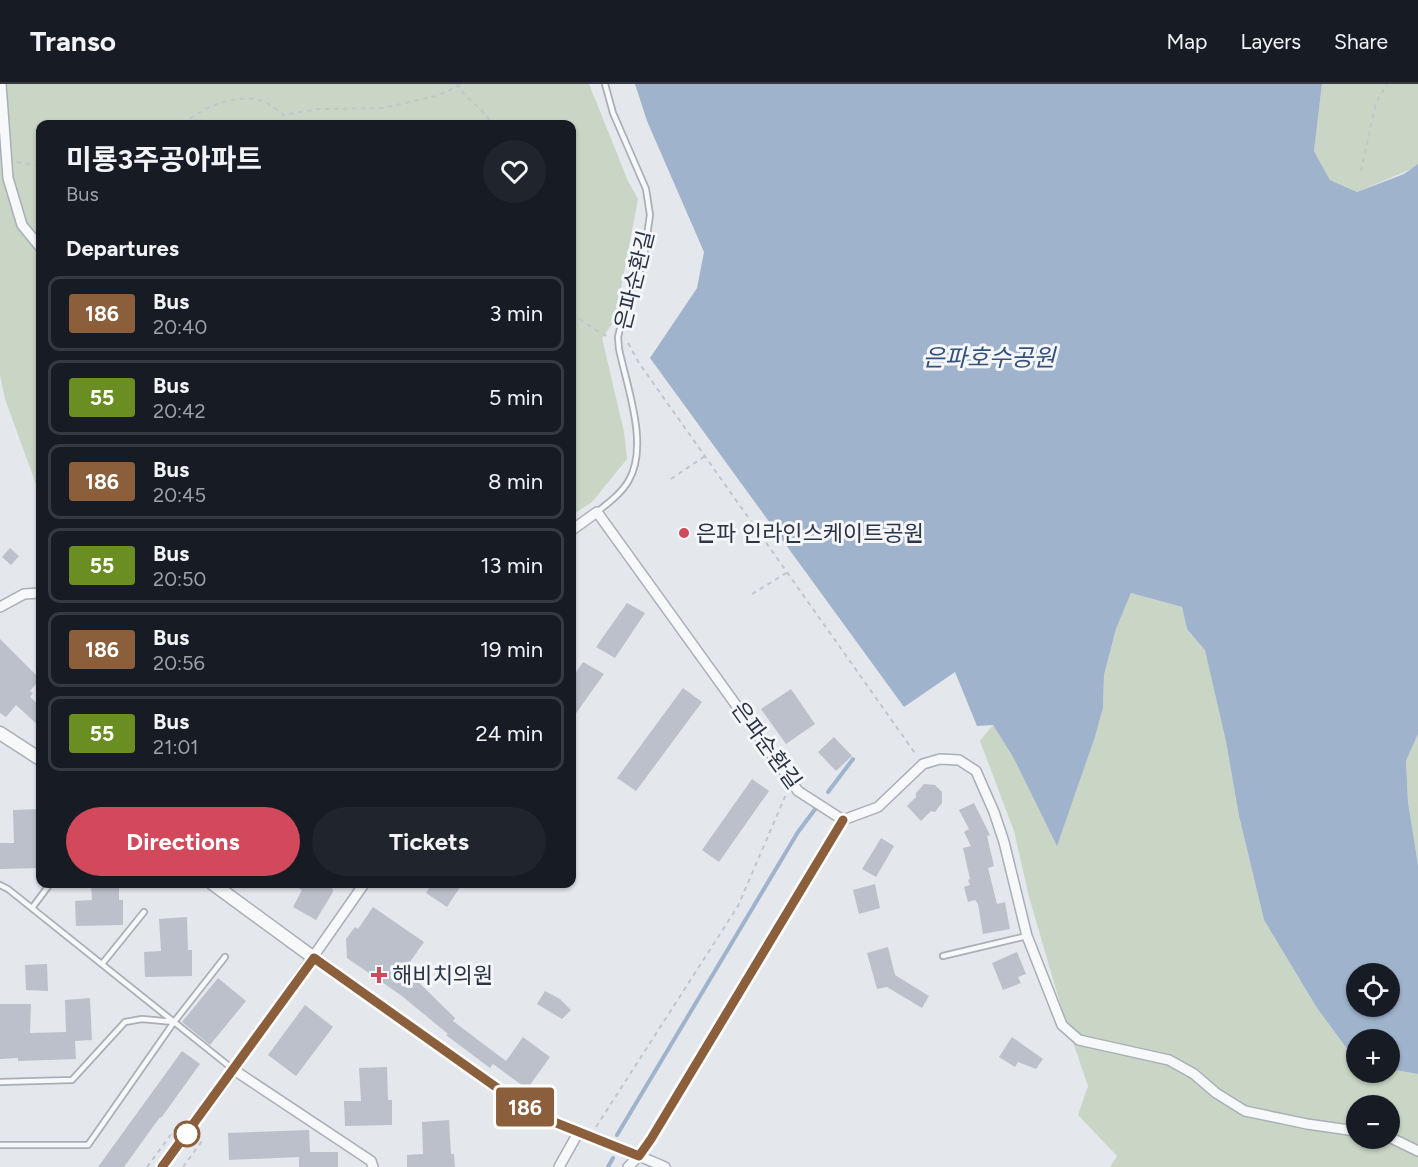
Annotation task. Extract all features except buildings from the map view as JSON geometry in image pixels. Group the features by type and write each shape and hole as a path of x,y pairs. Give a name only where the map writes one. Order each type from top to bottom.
{"street":[{"path":"1,84 8,178 22,225 36,242"},
{"path":"576,527 597,512"},
{"name":"은파순환길","path":"597,512 798,791 843,820"},
{"path":"0,607 24,594 36,593"},
{"path":"0,733 36,756"},
{"path":"628,1167 651,1139 843,820 878,807 923,764 940,759 958,760 976,771 984,785 1004,842 1026,936 1062,1025 1079,1040 1169,1060 1194,1074 1216,1093 1245,1111 1346,1130"},
{"path":"218,888 534,1114 666,1167"},
{"path":"162,1167 234,1070 361,888"},
{"path":"234,1070 371,1161 373,1167"},
{"path":"559,1167 578,1133"},
{"path":"1400,1142 1418,1151"}],"lane":[{"name":"은파순환길","path":"597,512 615,497 629,480 638,456 639,439 618,337 626,304 643,263 650,215 646,189 613,112 605,84"},
{"path":"0,885 8,889 234,1070"},
{"path":"32,908 47,888"},
{"path":"102,964 144,912"},
{"path":"943,956 1026,936"},
{"path":"0,1145 88,1145 174,1022 225,957"},
{"path":"0,1082 72,1080 124,1022 142,1018 174,1022"}],"path":[{"path":"189,120 225,101 255,99 270,105 284,115 319,109 382,108 436,96 463,84"},
{"path":"1361,171 1376,103 1387,84"},
{"path":"457,86 479,106 489,120"},
{"path":"7,161 36,165"},
{"path":"576,316 605,337 618,337"},
{"path":"620,330 639,363 923,764"},
{"path":"670,478 705,456"},
{"path":"752,594 788,572"},
{"path":"589,1137 738,906 792,782"},
{"path":"147,1167 175,1129"},
{"path":"183,1167 202,1141"}],"green space":[{"path":"0,84 589,84 628,181 638,199 615,320 602,338 624,432 627,459 592,502 576,512 576,120 36,120 36,484 5,399 0,375"},
{"path":"1322,84 1418,84 1418,166 1357,192 1330,180 1314,151"},
{"path":"1131,593 1182,607 1187,629 1205,649 1226,742 1239,816 1264,920 1317,1008 1346,1047 1346,1083 1400,1083 1400,1071 1418,1074 1418,1167 1110,1167 1117,1156 1078,1115 1088,1086 1062,1010 1029,897 1014,831 980,741 993,725 1013,757 1057,845 1095,737 1103,708 1104,675 1116,629"},
{"path":"1418,734 1418,865 1408,802 1406,761"}],"water":[{"name":"은파호수공원","path":"635,84 1322,84 1314,151 1330,180 1357,192 1404,174 1418,164 1418,734 1406,761 1408,802 1418,865 1418,1074 1400,1071 1400,1029 1346,1029 1346,1047 1317,1008 1264,920 1239,816 1226,742 1205,650 1187,629 1182,607 1131,593 1116,629 1104,675 1103,708 1095,737 1057,846 1013,757 993,725 977,726 955,672 904,707 650,358 697,288 704,252 647,121"}],"waterway":[{"path":"828,792 853,759"},
{"path":"617,1135 798,832 816,808"},
{"path":"608,1167 613,1158"}],"bus line":[{"name":"186","path":"162,1167 314,958 534,1114 639,1156 843,820"}],"place":[{"name":"은파 인라인스케이트공원","path":"684,533"},
{"name":"해비치의원","path":"379,975"}]}
